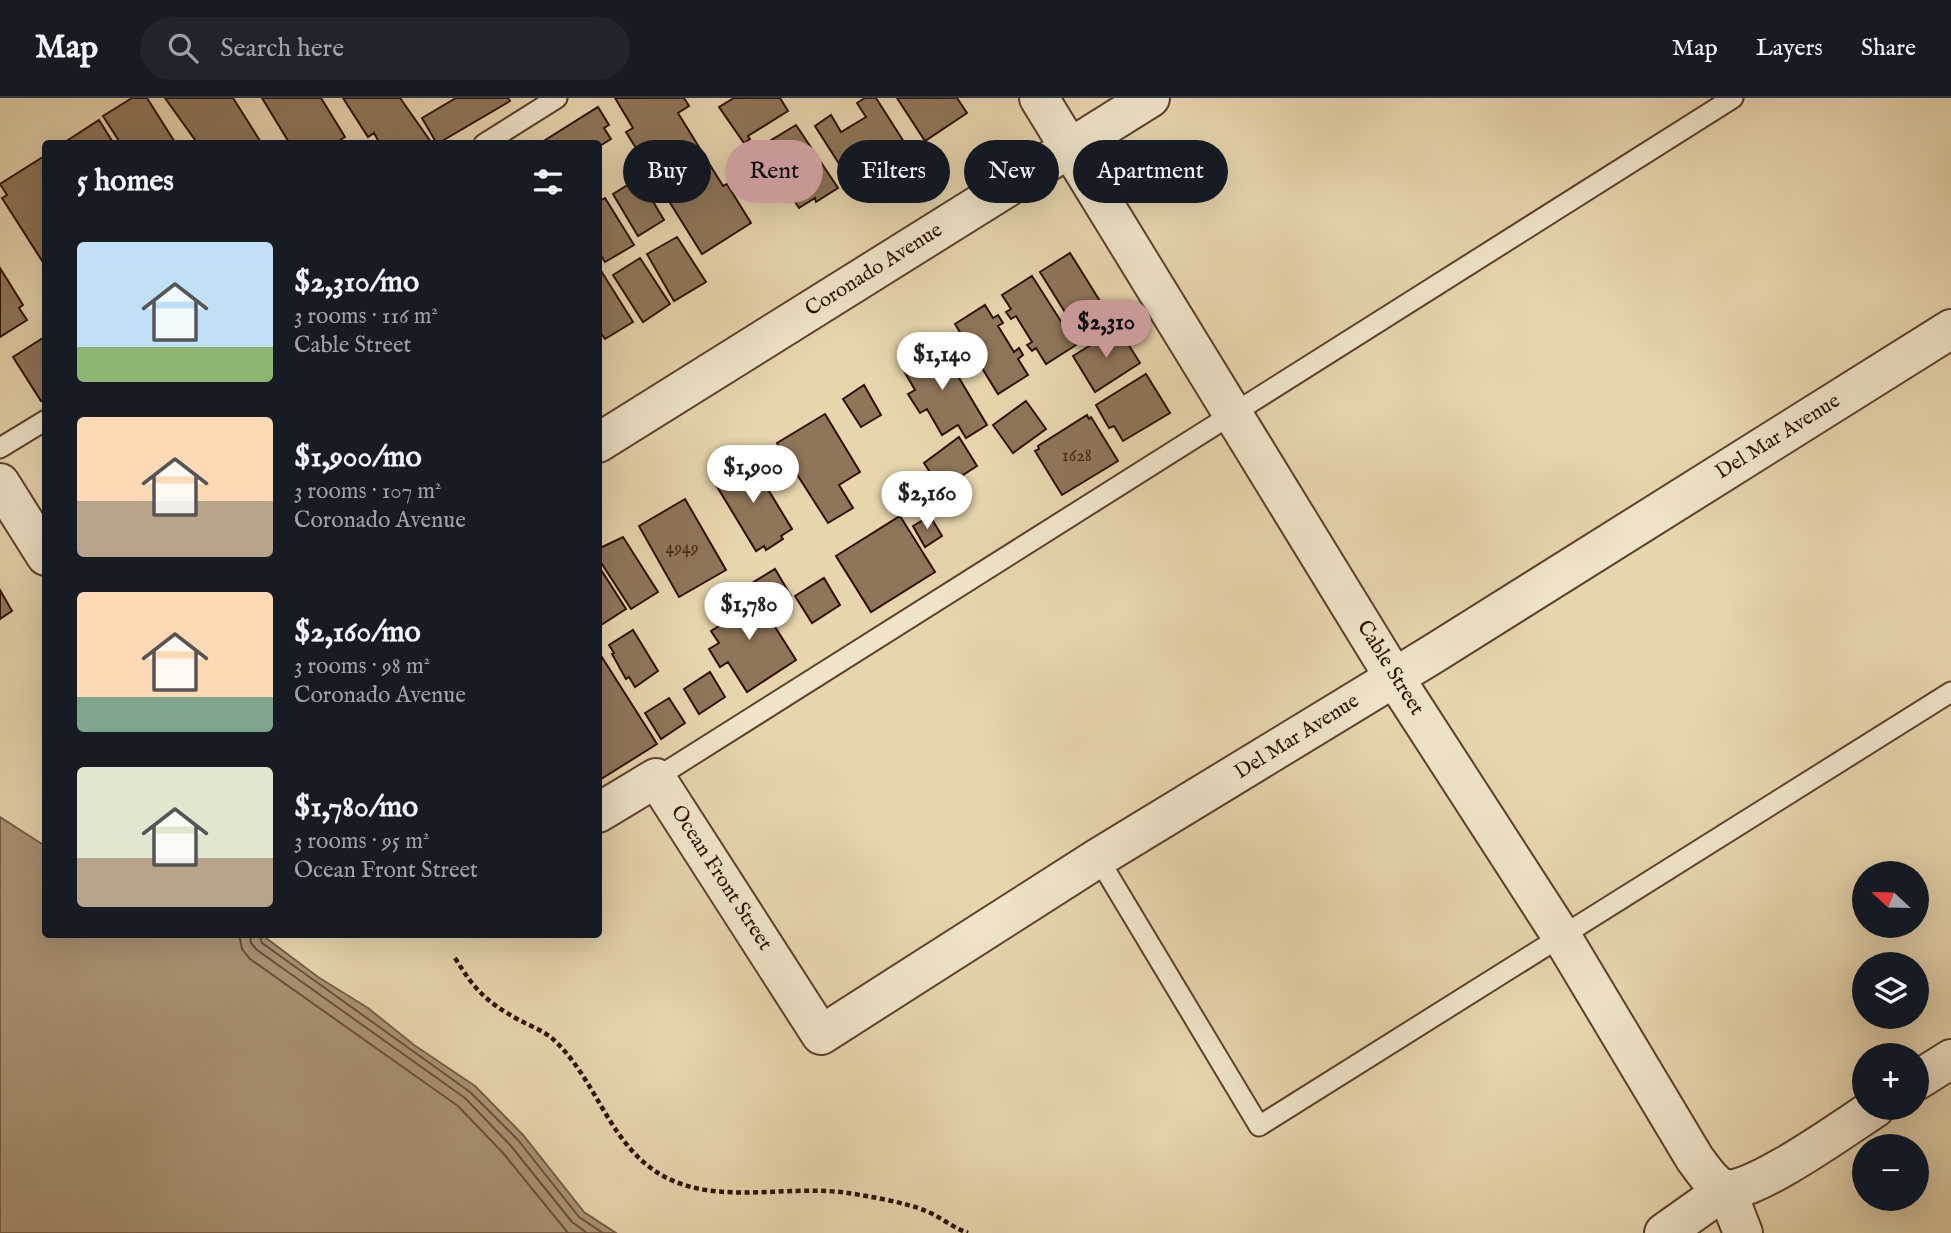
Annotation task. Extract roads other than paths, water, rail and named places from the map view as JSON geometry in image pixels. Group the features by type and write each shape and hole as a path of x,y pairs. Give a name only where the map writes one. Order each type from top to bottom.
{"street":[{"name":"Cable Street","path":"1039,98 1394,677 1562,937 1695,1159 1711,1179 1726,1189 1743,1233"},
{"name":"Coronado Avenue","path":"602,440 1150,98"},
{"name":"Del Mar Avenue","path":"821,1035 1098,859 1951,329"},
{"path":"0,483 42,550"},
{"path":"602,811 656,778"},
{"name":"Ocean Front Street","path":"656,778 821,1035"},
{"path":"1929,1073 1951,1059"},
{"path":"1664,1233 1726,1189 1739,1189 1763,1180 1856,1120"}],"lane":[{"path":"490,140 557,98"},
{"path":"656,778 1733,98"},
{"path":"0,448 42,422"},
{"path":"1098,859 1259,1126 1951,692"}],"water":[{"path":"0,817 42,844 42,938 266,938 475,1086 523,1135 584,1212 616,1233 0,1233"}]}
